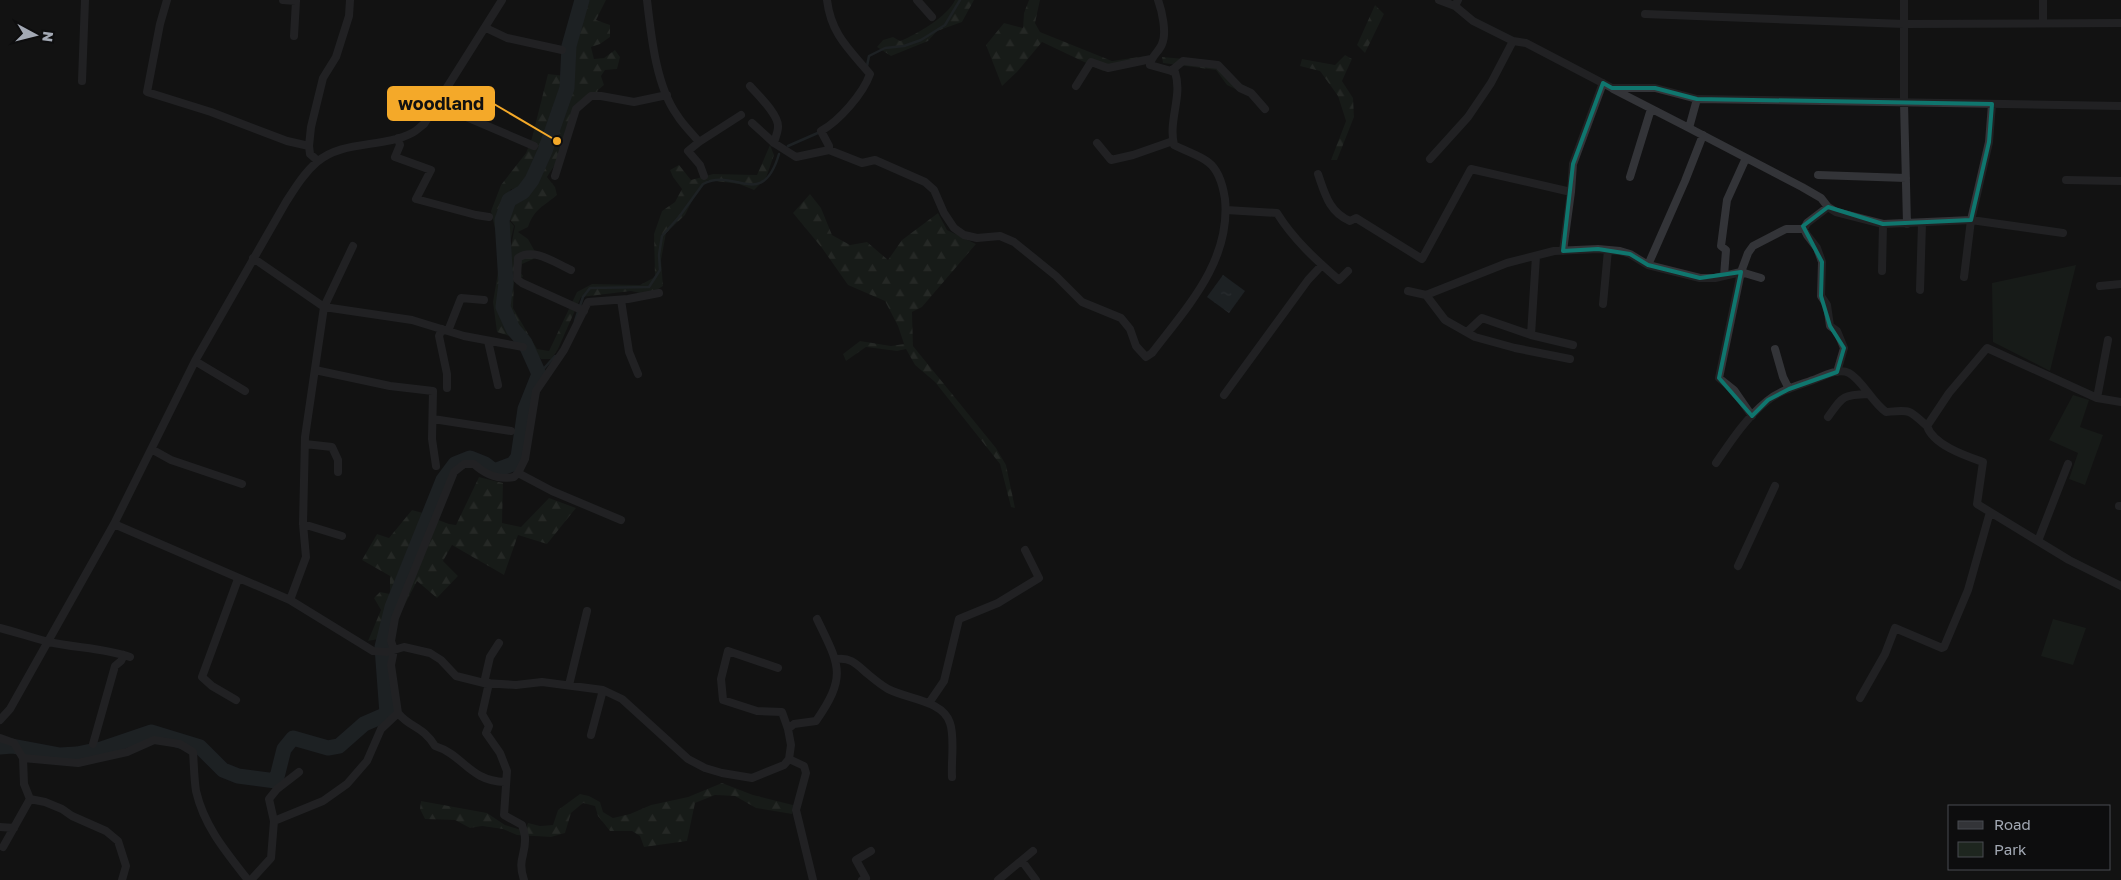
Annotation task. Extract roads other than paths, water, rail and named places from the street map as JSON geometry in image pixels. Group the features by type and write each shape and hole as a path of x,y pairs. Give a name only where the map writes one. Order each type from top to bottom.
{"street":[{"path":"82,80 85,0"},
{"path":"167,0 160,24 147,92 212,112 287,141 309,146"},
{"path":"283,0 296,1 294,36"},
{"path":"318,162 310,154 311,127 323,78 336,57 349,16 350,0"},
{"path":"0,720 10,709 49,642 114,524 195,361 253,258 301,180 318,162 332,154 398,138 412,133 424,124 502,0"},
{"path":"647,0 650,29 666,94 676,114 699,142"},
{"path":"827,0 832,26 843,43 870,74 866,87 830,126 821,131 829,146 829,150"},
{"path":"917,0 932,17"},
{"path":"752,123 774,143 796,157 829,150 862,163 876,160 925,182 934,190 944,213 954,228 964,235 977,238 1000,236 1014,242 1056,276 1082,302 1121,318 1130,329 1136,346 1146,357 1152,353 1191,302 1214,265 1219,253 1226,210 1223,186 1209,162 1174,145 1172,119 1178,82 1175,72 1150,65 1151,59 1162,44 1163,17 1158,0"},
{"path":"1439,0 1456,3 1473,21 1513,41 1526,43 1802,187 1821,198 1828,207 1836,212 1883,224 1971,220 2063,232"},
{"path":"1904,0 1904,103 1908,224"},
{"path":"2043,0 2043,22"},
{"path":"1645,14 1904,24 2121,23"},
{"path":"486,28 507,38 562,50"},
{"path":"1430,159 1468,117 1491,83 1513,41"},
{"path":"1076,86 1092,62 1108,68 1151,59"},
{"path":"1171,71 1182,61 1218,65 1240,88 1250,93 1265,109"},
{"path":"1563,251 1573,164 1603,83"},
{"path":"750,86 765,102 777,121 778,126 774,143"},
{"path":"1612,88 1655,88 1697,99 2121,106"},
{"path":"556,176 576,109 591,96 634,102 666,94"},
{"path":"1688,128 1697,99"},
{"path":"436,104 534,146"},
{"path":"1964,277 1971,220 1989,142 1992,104"},
{"path":"1630,177 1651,109"},
{"path":"704,176 700,165 688,151 741,115"},
{"path":"1648,265 1685,182 1702,135"},
{"path":"398,138 400,145 395,157 431,170 416,199 476,216 489,217"},
{"path":"1097,143 1111,160 1134,155 1154,146 1173,141"},
{"path":"1724,276 1726,250 1721,246 1724,211 1746,158"},
{"path":"1318,174 1329,204 1341,217 1350,220 1356,218 1422,259 1471,169 1571,192"},
{"path":"1818,175 1906,178"},
{"path":"2066,180 2121,181"},
{"path":"1804,229 1807,223 1828,207"},
{"path":"1226,210 1277,213 1287,229 1339,280 1348,271"},
{"path":"1920,290 1922,223"},
{"path":"1882,271 1883,224"},
{"path":"1752,416 1734,390 1719,378 1741,272 1748,252 1753,246 1786,228 1804,229"},
{"path":"1804,229 1817,248 1822,262 1821,296 1827,305 1830,326 1837,331 1844,348 1837,372"},
{"path":"290,600 306,557 303,524 305,444 324,307 353,246"},
{"path":"1603,304 1608,250"},
{"path":"1408,291 1426,295 1507,263 1563,251 1608,250 1630,254 1648,265 1700,278 1741,272 1761,278"},
{"path":"571,270 532,253 518,258 516,274 517,280 522,283 584,311"},
{"path":"1531,335 1536,256"},
{"path":"253,258 324,307 412,320 445,330 523,347"},
{"path":"1224,395 1308,280 1322,265"},
{"path":"2100,286 2121,284"},
{"path":"505,782 494,782 468,770 448,750 435,746 427,734 402,718 398,713 391,665 391,641 395,618 454,472 464,464 474,464 484,473 495,477 514,477 518,473 525,459 536,391 564,350 588,302 621,300 659,293"},
{"path":"1426,295 1445,320 1475,337 1515,348 1570,359"},
{"path":"447,388 448,374 439,336 445,330 461,298 484,300"},
{"path":"621,300 629,352 638,374"},
{"path":"1467,332 1482,318 1531,335 1573,345"},
{"path":"488,340 498,385"},
{"path":"2097,398 2108,340"},
{"path":"1927,426 1949,393 1987,348 2097,398 2121,402"},
{"path":"1775,349 1783,377 1789,388"},
{"path":"195,361 245,391"},
{"path":"315,370 390,386 433,391 432,439 436,466"},
{"path":"1716,463 1752,416 1768,400 1789,388 1837,372 1848,372 1886,412 1906,409 1911,411 1927,426 1929,433 1955,452 1983,462 1977,504 2069,560 2121,586"},
{"path":"1828,417 1841,399 1848,395 1868,394"},
{"path":"433,419 511,431"},
{"path":"305,444 332,447 338,460 338,472"},
{"path":"152,450 171,460 242,484"},
{"path":"2038,541 2068,464"},
{"path":"518,473 552,491 621,520"},
{"path":"1738,566 1775,486"},
{"path":"1860,698 1885,654 1894,628 1942,648 1944,647 1968,590 1990,512"},
{"path":"114,524 290,600 373,651 391,651 404,647 430,653 441,660 456,676 486,683 516,685 542,682 603,690 622,700 688,759 705,768 722,773 752,778 784,765 789,759 791,745 782,712 757,711 723,700 721,679 728,651 778,668"},
{"path":"303,524 342,536"},
{"path":"929,703 944,681 960,619 998,603 1038,578 1025,550"},
{"path":"236,700 212,686 202,677 238,579"},
{"path":"569,685 587,611"},
{"path":"788,729 794,724 816,720 832,698 837,674 836,659 817,619"},
{"path":"0,628 49,642 127,656 115,666 92,744"},
{"path":"499,643 490,657 482,714 489,726 486,733 500,753 507,771 504,815 522,825 525,839 520,869 524,880"},
{"path":"836,659 845,658 852,661 887,689 903,696 929,703 946,716 950,723 952,777"},
{"path":"591,735 603,690"},
{"path":"0,706 10,709"},
{"path":"274,821 323,801 347,784 367,761 381,729 398,713"},
{"path":"0,738 14,743 23,758 24,784 30,799"},
{"path":"23,758 78,764 126,752 154,740 180,744 193,752 196,789 202,810 216,840 249,880 271,858 274,821 268,799 277,789 299,772"},
{"path":"789,759 804,766 806,772 796,810 813,880"},
{"path":"3,847 30,799"},
{"path":"30,799 45,802 62,809 72,816 106,831 118,841 126,866 122,880"},
{"path":"0,827 14,828"},
{"path":"862,880 866,878 856,860 871,851"},
{"path":"998,880 1033,851"},
{"path":"1022,862 1036,880"}],"water":[{"path":"1223,275 1245,291 1229,313 1207,297"}],"waterway":[{"path":"0,747 12,746 60,755 77,754 101,749 151,732 200,747 223,770 238,776 276,781 284,749 293,738 328,748 339,746 364,724 387,714 382,647 392,607 443,480 455,464 470,458 485,464 494,471 513,464 518,457 525,409 539,374 525,343 513,329 503,307 506,283 502,220 509,200 523,192 532,180 545,151 567,88 569,46 582,0"},
{"path":"867,66 869,56 885,48 904,46 921,40 945,25 960,0"},
{"path":"788,146 820,132"},
{"path":"575,321 583,297 590,288 649,287 660,270 659,255 662,236 679,217 703,184 715,180 756,184 764,180 772,171 779,154"},
{"path":"539,374 555,356"}],"place":[{"name":"woodland","path":"557,141"}]}
